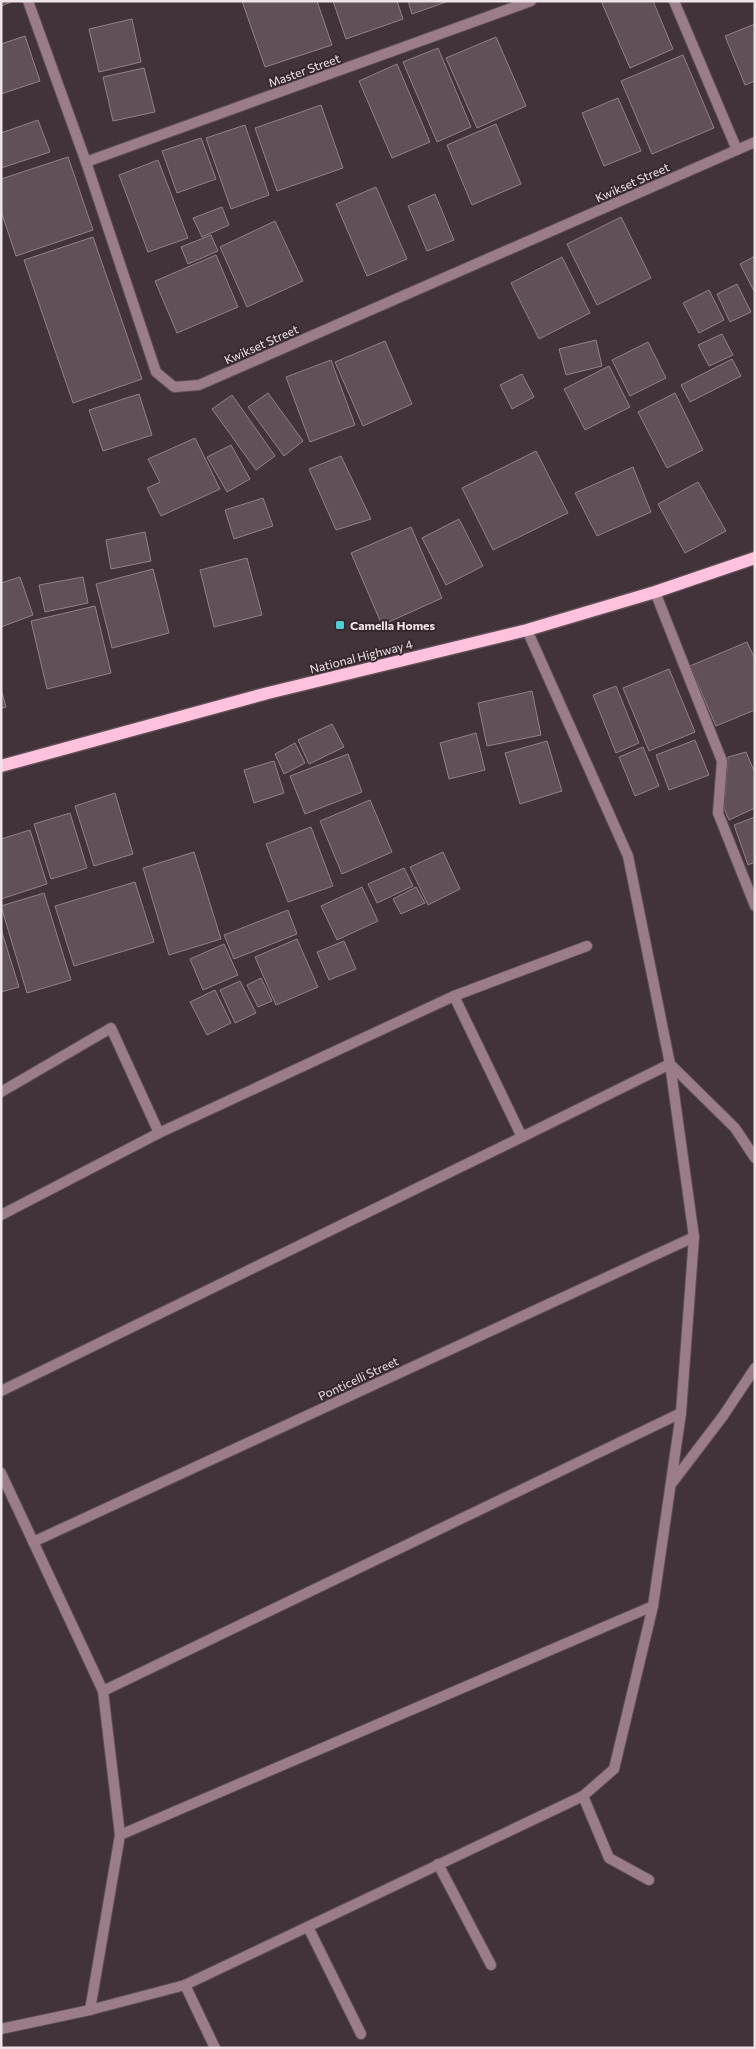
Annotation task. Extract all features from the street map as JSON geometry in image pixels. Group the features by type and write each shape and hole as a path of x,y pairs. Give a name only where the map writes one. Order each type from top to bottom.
{"main road":[{"name":"National Highway 4","path":"1,766 268,693 527,630 655,592 755,558"}],"street":[{"name":"Kwikset Street","path":"28,1 86,162 156,372 174,387 199,385 755,142"},
{"name":"Master Street","path":"86,162 531,1"},
{"path":"674,1 737,150"},
{"path":"655,592 722,761 718,813 755,906"},
{"path":"1,2029 90,2010 185,1985 583,1796 614,1769 653,1606 681,1414 694,1237 670,1064 628,856 527,630"},
{"path":"1,1215 159,1133 454,996 588,946"},
{"path":"454,996 522,1137"},
{"path":"1,1092 110,1028 159,1133"},
{"path":"1,1391 670,1064"},
{"path":"670,1064 735,1128 755,1158"},
{"name":"Ponticelli Street","path":"33,1542 694,1237"},
{"path":"671,1485 723,1416 755,1368"},
{"path":"103,1691 681,1414"},
{"path":"1,1473 103,1691 120,1835 90,2010"},
{"path":"120,1835 653,1606"},
{"path":"583,1796 609,1858 649,1880"},
{"path":"438,1864 491,1965"},
{"path":"308,1927 361,2034"},
{"path":"185,1985 215,2048"}],"building":[{"path":"1,1 14,1 1,6"},
{"path":"242,1 317,1 332,45 265,67"},
{"path":"333,1 397,1 403,19 346,39"},
{"path":"408,1 449,1 412,14"},
{"path":"601,1 653,1 673,49 630,68"},
{"path":"132,19 141,62 99,72 89,29"},
{"path":"755,24 755,81 745,85 725,36"},
{"path":"25,36 40,81 1,94 1,44"},
{"path":"496,37 526,106 477,128 446,58"},
{"path":"438,48 471,127 437,142 403,62"},
{"path":"683,55 714,128 652,154 621,81"},
{"path":"397,64 430,142 392,158 359,81"},
{"path":"144,68 155,112 113,121 103,77"},
{"path":"618,98 641,151 604,166 582,113"},
{"path":"321,105 343,168 277,191 255,128"},
{"path":"38,120 50,152 1,168 1,133"},
{"path":"496,124 521,184 472,205 447,145"},
{"path":"245,125 269,195 231,209 206,138"},
{"path":"201,138 216,179 177,193 162,151"},
{"path":"68,157 93,230 16,256 1,211 1,179"},
{"path":"158,160 188,238 148,252 119,175"},
{"path":"376,187 407,259 367,276 336,204"},
{"path":"435,194 454,240 427,251 408,206"},
{"path":"222,207 229,225 202,237 193,218"},
{"path":"621,217 651,278 597,305 567,244"},
{"path":"275,221 303,281 247,307 220,247"},
{"path":"211,235 218,251 188,264 181,247"},
{"path":"93,237 142,379 73,403 24,260"},
{"path":"216,255 238,307 177,333 155,281"},
{"path":"755,256 755,293 740,264"},
{"path":"562,257 590,313 539,339 511,283"},
{"path":"737,284 751,312 730,322 717,294"},
{"path":"709,290 724,320 699,333 683,303"},
{"path":"722,334 733,355 709,366 698,345"},
{"path":"596,340 602,366 566,375 559,349"},
{"path":"385,341 412,404 363,426 335,362"},
{"path":"648,342 666,378 630,396 612,360"},
{"path":"732,359 741,376 690,402 681,385"},
{"path":"331,360 355,425 310,442 286,377"},
{"path":"609,366 630,407 585,430 564,389"},
{"path":"522,374 534,397 512,409 500,385"},
{"path":"268,393 303,441 284,456 248,407"},
{"path":"675,393 703,450 667,468 638,412"},
{"path":"139,394 152,435 103,451 89,410"},
{"path":"232,395 275,456 256,470 212,409"},
{"path":"195,438 220,489 161,516 147,488 160,482 148,459"},
{"path":"231,445 250,479 227,492 207,457"},
{"path":"536,451 568,513 493,550 462,488"},
{"path":"341,456 371,519 336,530 309,469"},
{"path":"633,467 651,512 597,536 575,493"},
{"path":"698,482 726,531 685,553 658,504"},
{"path":"263,498 273,526 234,539 225,510"},
{"path":"459,519 483,566 446,585 422,538"},
{"path":"411,527 442,598 382,625 351,553"},
{"path":"145,532 151,561 111,569 106,540"},
{"path":"247,558 262,615 214,627 200,570"},
{"path":"153,569 169,633 112,648 96,584"},
{"path":"20,577 33,615 1,627 1,583"},
{"path":"83,577 88,603 45,612 39,585"},
{"path":"95,606 111,673 47,689 31,621"},
{"path":"747,642 755,659 755,710 716,726 690,666"},
{"path":"669,669 695,732 649,751 623,688"},
{"path":"616,686 639,743 616,753 593,695"},
{"path":"1,689 6,707 1,708"},
{"path":"532,691 541,735 487,746 478,703"},
{"path":"332,724 344,747 309,764 298,740"},
{"path":"476,733 485,770 449,779 440,743"},
{"path":"695,740 709,775 669,790 656,755"},
{"path":"547,741 562,791 520,804 505,753"},
{"path":"295,743 305,763 284,774 275,754"},
{"path":"643,747 659,786 635,796 619,757"},
{"path":"746,752 755,773 755,808 729,820 724,808 728,757"},
{"path":"348,754 362,792 305,814 290,776"},
{"path":"274,761 284,793 254,803 244,770"},
{"path":"115,793 133,854 94,866 75,806"},
{"path":"370,800 392,852 342,874 320,821"},
{"path":"70,813 87,868 51,879 34,824"},
{"path":"755,817 755,862 748,865 734,825"},
{"path":"311,827 333,886 288,902 266,844"},
{"path":"30,830 47,884 1,899 1,839"},
{"path":"194,852 221,939 169,955 143,868"},
{"path":"443,852 460,889 428,905 410,867"},
{"path":"404,868 413,886 377,903 368,884"},
{"path":"135,882 154,942 74,966 55,906"},
{"path":"362,887 378,921 337,940 321,906"},
{"path":"416,887 425,903 401,914 393,899"},
{"path":"44,893 71,980 27,993 1,906"},
{"path":"288,910 297,934 234,959 224,935"},
{"path":"1,929 19,987 1,992"},
{"path":"297,939 318,987 276,1005 255,957"},
{"path":"344,941 356,969 329,980 317,952"},
{"path":"224,944 238,975 203,990 190,959"},
{"path":"261,978 272,1001 258,1007 247,985"},
{"path":"240,981 256,1013 235,1023 220,990"},
{"path":"215,990 231,1023 207,1035 190,1002"}],"place":[{"name":"Camella Homes","path":"340,625"}]}
